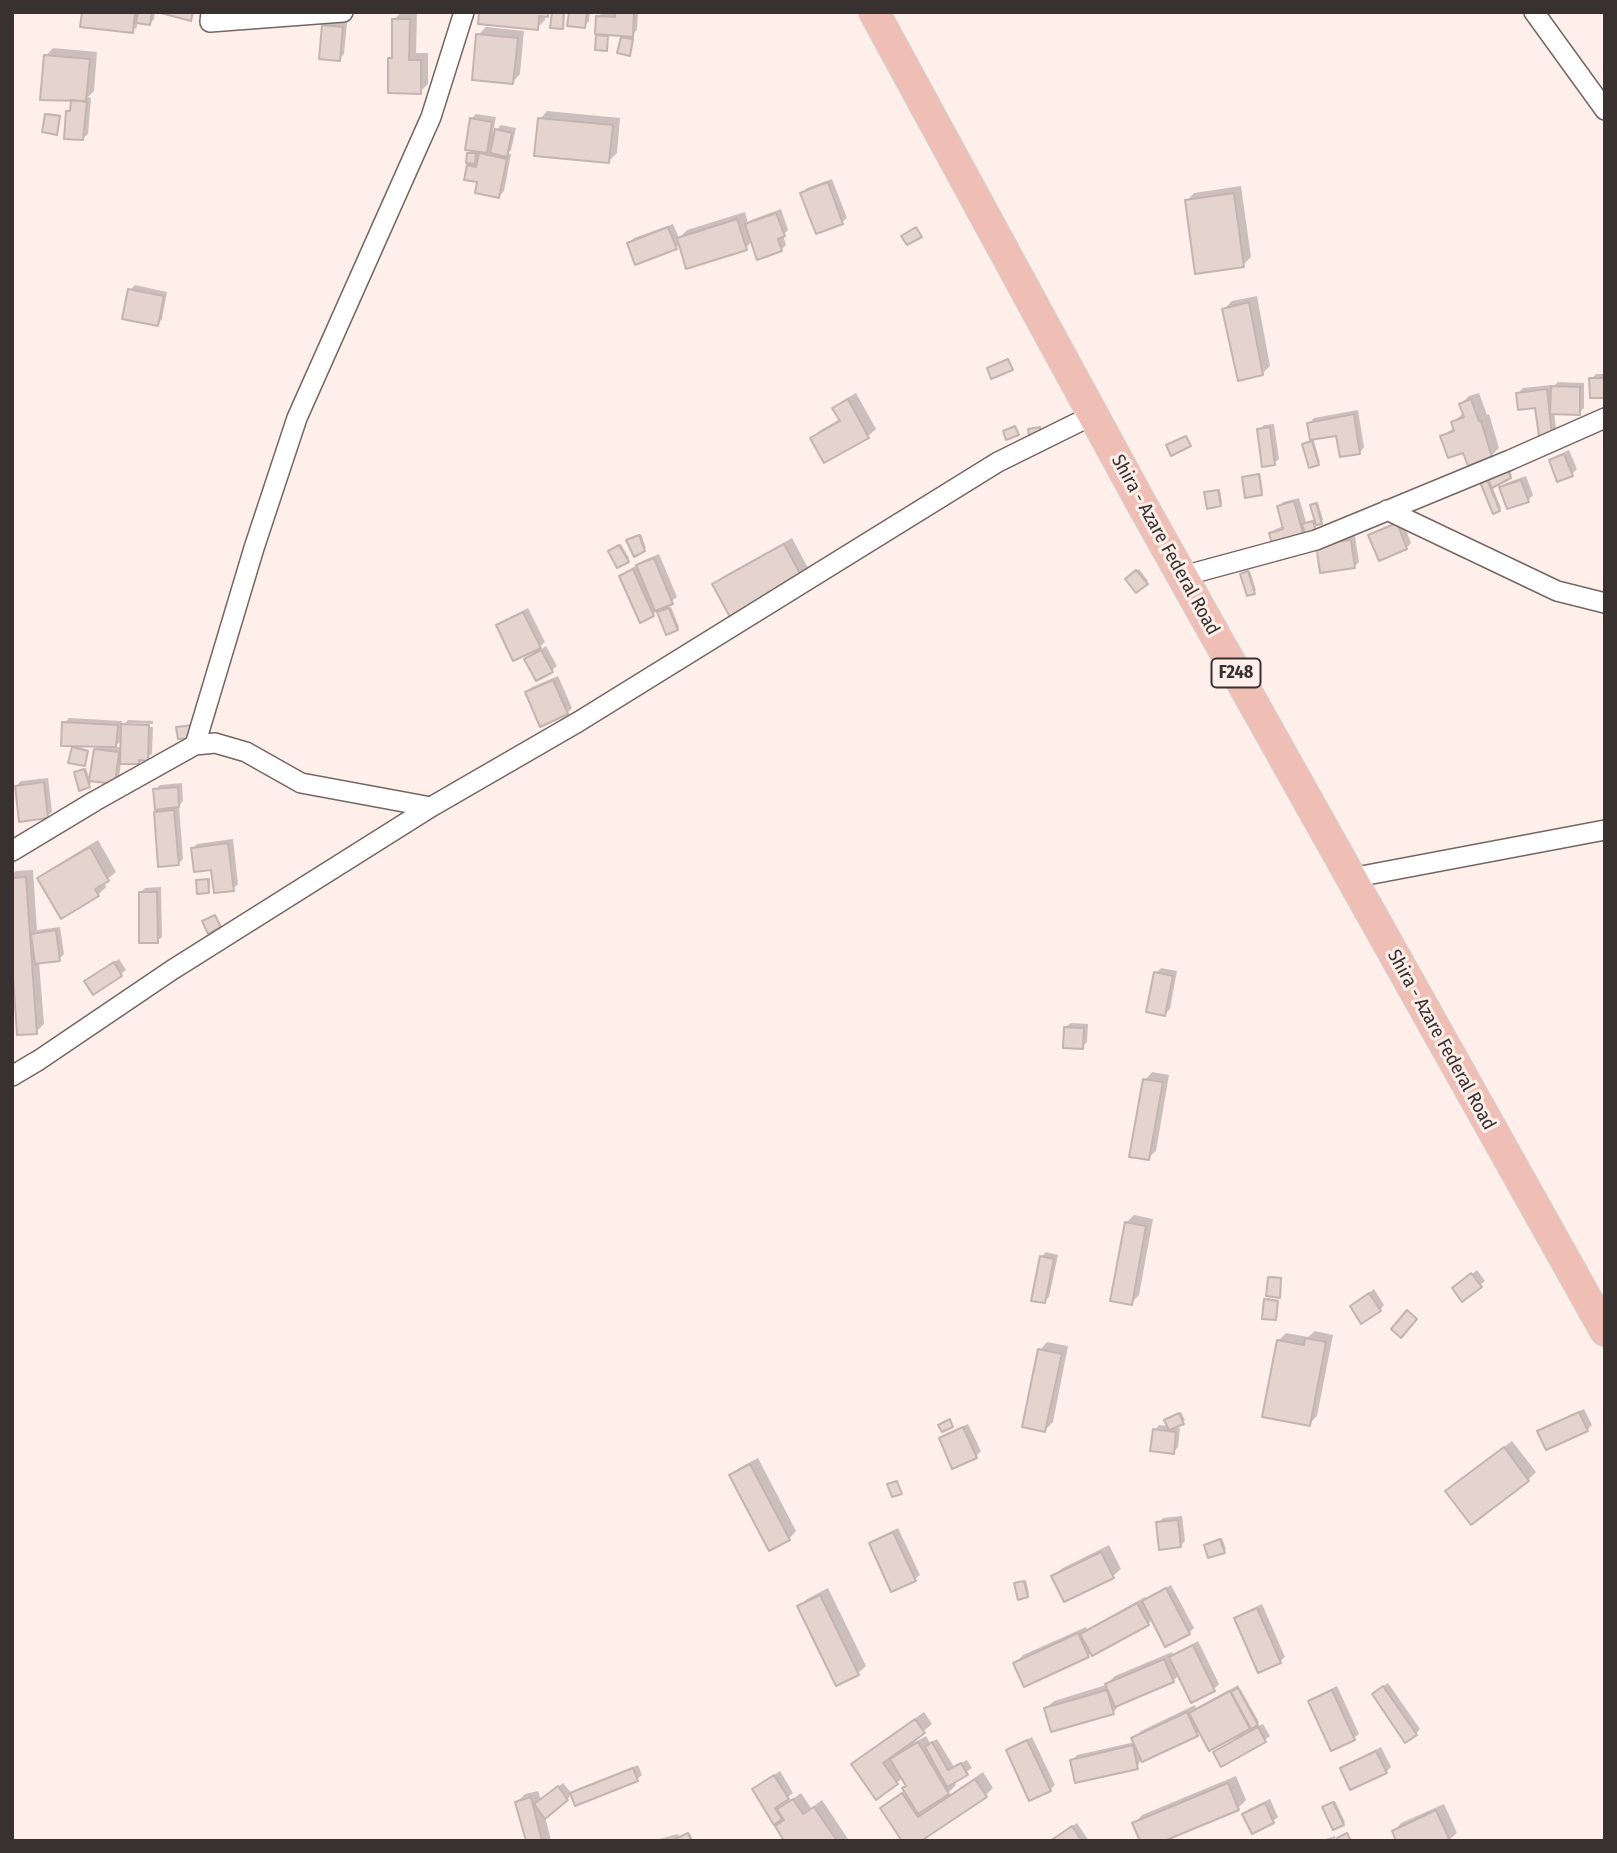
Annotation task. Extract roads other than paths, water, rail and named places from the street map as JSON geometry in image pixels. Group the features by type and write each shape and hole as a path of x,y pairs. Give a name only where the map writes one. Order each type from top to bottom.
{"main road":[{"name":"Shira - Azare Federal Road","path":"874,12 1182,576 1605,1331"}],"street":[{"path":"211,12 210,22 343,12"},
{"path":"195,745 254,548 297,418 431,117 464,12"},
{"path":"1534,12 1605,110"},
{"path":"12,1076 172,970 431,807 578,722 998,462 1093,415"},
{"path":"1182,576 1316,540 1605,418"},
{"path":"1387,510 1557,591 1605,603"},
{"path":"12,851 195,745 215,743 246,752 302,783 431,807"},
{"path":"1350,878 1605,830"}]}
